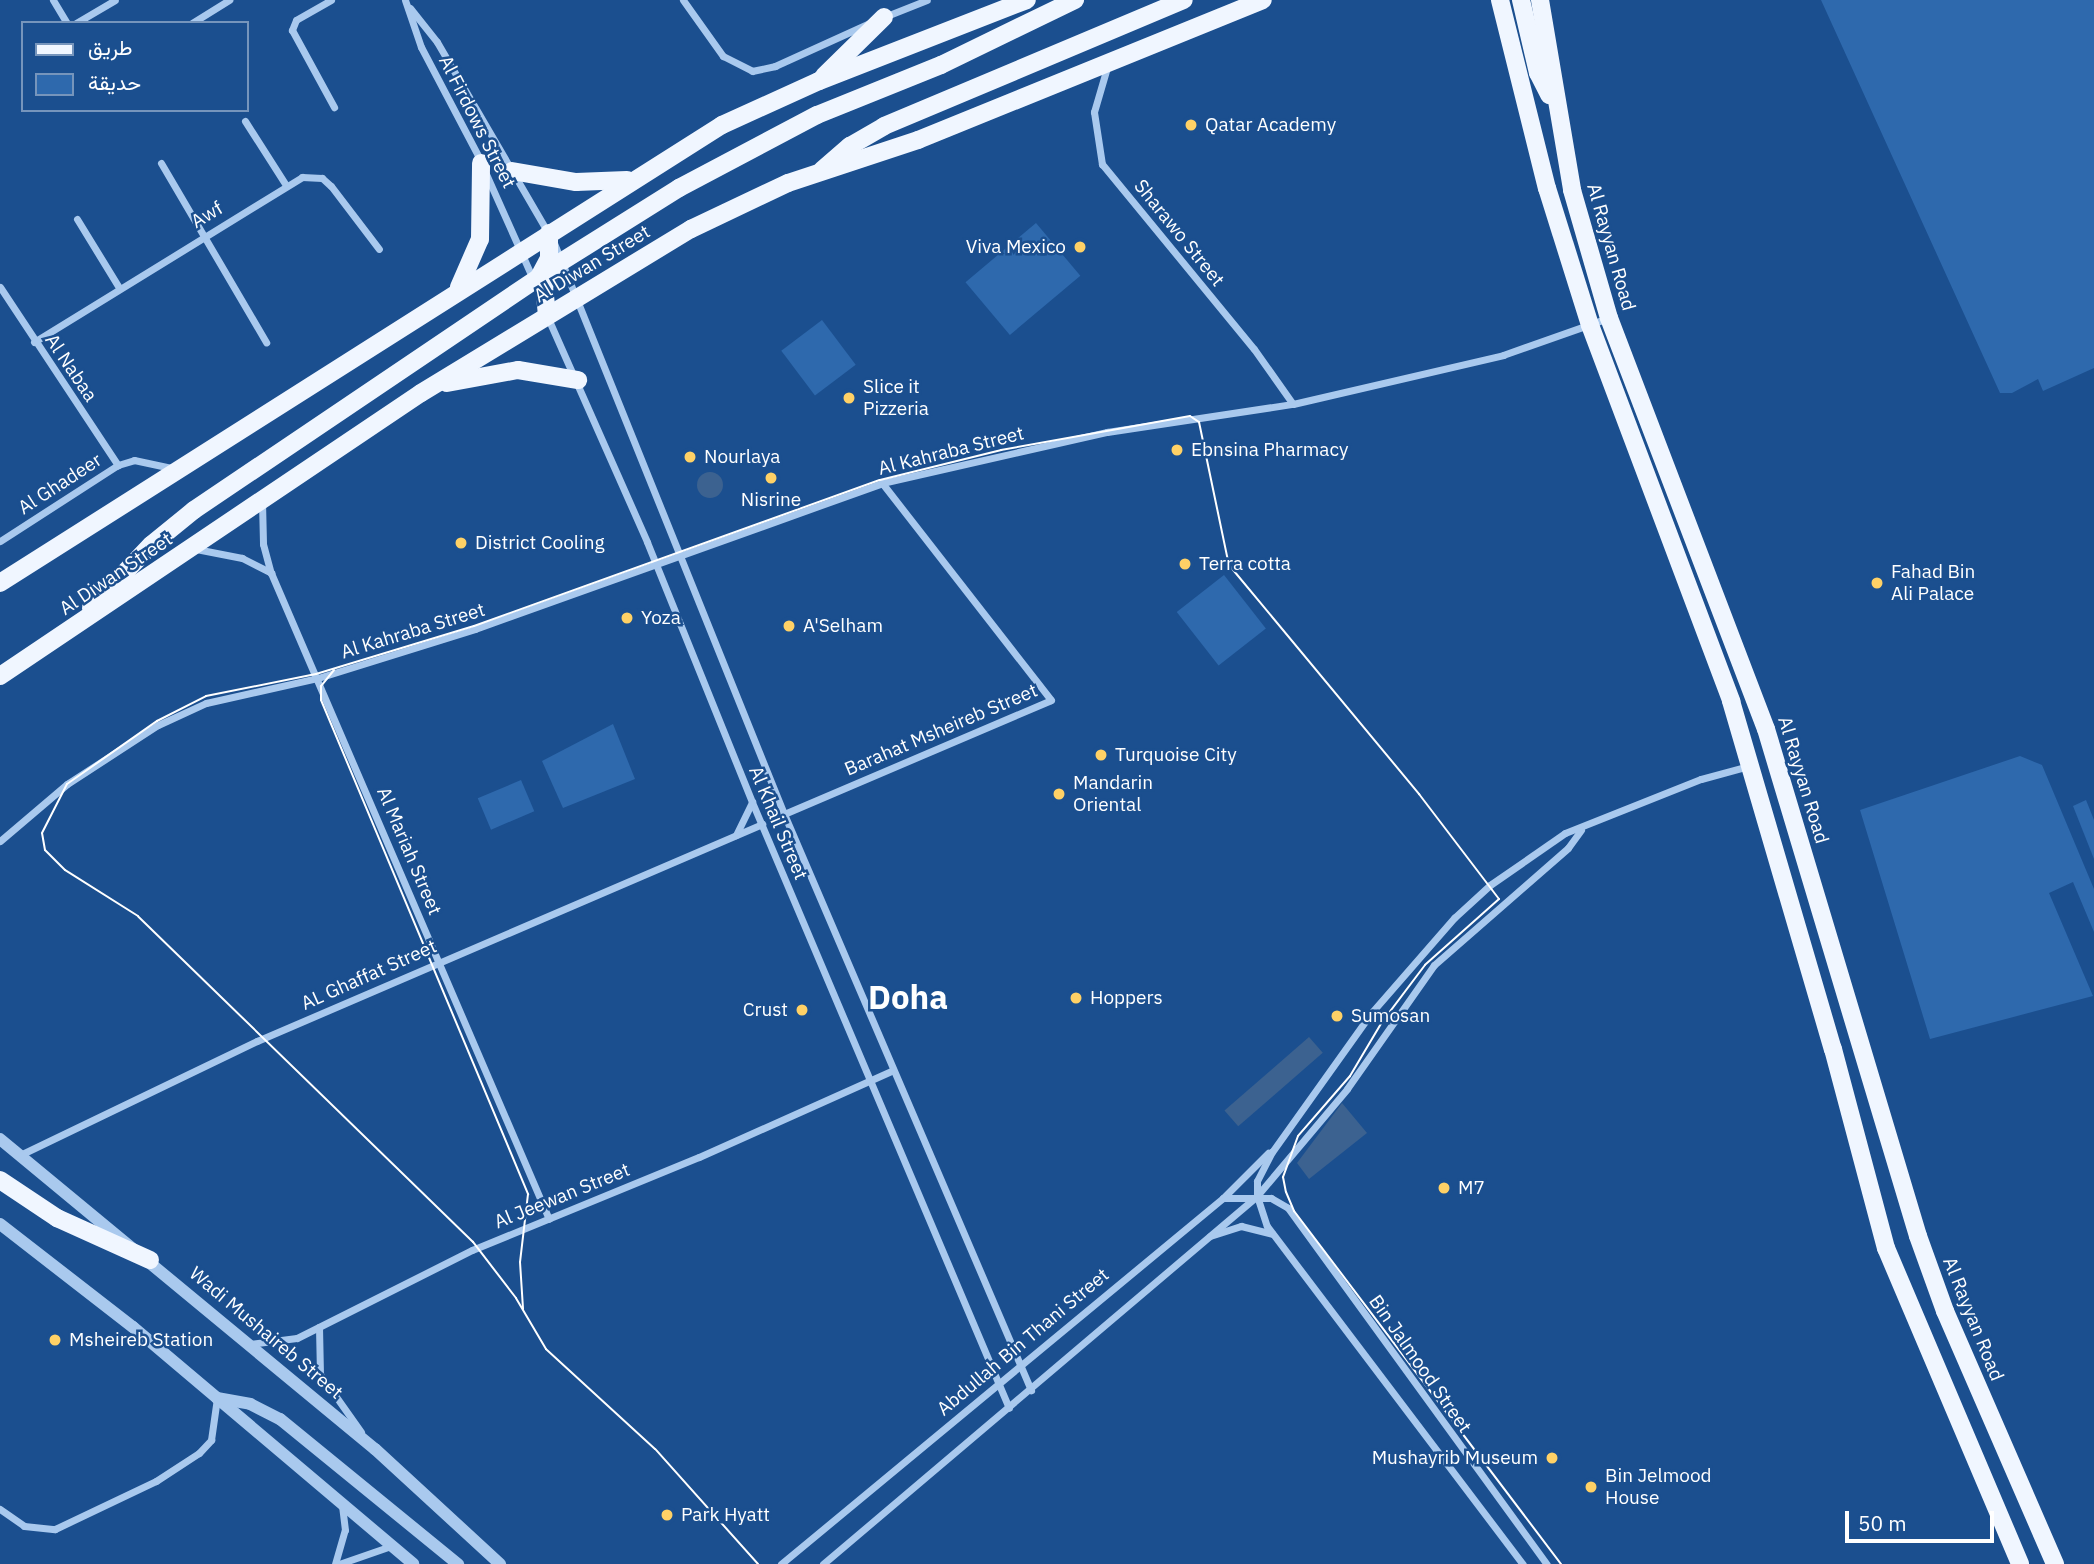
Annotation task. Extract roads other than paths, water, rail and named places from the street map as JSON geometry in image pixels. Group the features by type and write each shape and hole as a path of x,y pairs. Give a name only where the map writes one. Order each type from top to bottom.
{"main road":[{"path":"0,583 180,471 631,179 722,125 819,80 1027,0"},
{"path":"547,315 545,280 562,260 753,146 1075,0"},
{"path":"820,173 850,146 884,126 1184,0"},
{"name":"Al Diwan Street","path":"0,676 421,393 578,296 729,209 820,173 894,149 1263,0"},
{"path":"1500,0 1547,188 1590,325 1712,647 1749,766 1833,1049 1886,1248 2018,1564"},
{"path":"1521,0 1538,73 1556,107"},
{"name":"Al Rayyan Road","path":"1540,0 1572,190 1609,318 1766,729 1922,1248 2055,1564"},
{"path":"819,80 884,17"},
{"path":"455,293 480,239 481,163"},
{"path":"513,171 576,182 631,179"},
{"path":"73,628 151,545 194,510 534,281 549,258 548,233"},
{"path":"421,393 505,371 540,371 578,380"},
{"path":"0,1180 64,1222 150,1260"}],"street":[{"path":"53,0 66,21"},
{"path":"79,21 115,0"},
{"path":"195,21 229,0"},
{"path":"331,0 296,20 292,30 334,107"},
{"path":"683,0 729,62 752,71 775,66 927,0"},
{"name":"Al Firdows Street","path":"407,4 421,47 481,163 521,250"},
{"name":"Al Firdows Street","path":"407,4 437,42 548,233"},
{"name":"Sharawo Street","path":"1108,64 1094,112 1102,164 1254,349 1293,404"},
{"path":"245,121 286,185"},
{"path":"160,163 266,342"},
{"name":"Awf","path":"34,341 118,286 302,177 322,178 379,249"},
{"path":"77,219 118,286"},
{"name":"Al Khail Street","path":"548,233 578,296 678,556 783,814 891,1071 1031,1390"},
{"name":"Al Khail Street","path":"521,250 1009,1408"},
{"name":"Al Nabaa","path":"0,287 118,465"},
{"name":"Al Kahraba Street","path":"0,841 67,784 158,725 206,703 318,678 475,629 882,483 1107,432 1293,404 1503,355 1609,318"},
{"name":"Al Ghadeer","path":"0,541 118,465 146,461 180,471"},
{"name":"Barahat Msheireb Street","path":"783,814 1051,700 882,483"},
{"name":"Al Mariah Street","path":"262,501 263,544 271,573 549,1219"},
{"path":"192,548 234,555 271,573"},
{"name":"Abdullah Bin Thani Street","path":"1257,1196 1257,1181 1281,1140 1387,993 1454,918 1543,845 1668,791 1749,766"},
{"path":"735,835 752,802"},
{"name":"AL Ghaffat Street","path":"20,1155 145,1091 762,824"},
{"name":"Abdullah Bin Thani Street","path":"823,1564 1257,1196 1346,1089 1434,965 1568,848 1581,830"},
{"name":"Al Jeewan Street","path":"246,1344 285,1342 472,1250 891,1071"},
{"name":"Wadi Mushaireb Street","path":"0,1139 150,1260 246,1344 374,1449 500,1564"},
{"name":"Abdullah Bin Thani Street","path":"781,1564 1020,1363 1223,1198 1281,1140"},
{"name":"Bin Jalmood Street","path":"1257,1196 1262,1216 1275,1236 1522,1564"},
{"name":"Bin Jalmood Street","path":"1223,1198 1257,1196 1277,1200 1297,1219 1547,1564"},
{"path":"0,1224 217,1398 413,1564"},
{"path":"1208,1238 1241,1226 1275,1236"},
{"path":"319,1327 320,1374 374,1449"},
{"path":"0,1509 24,1526 55,1529 156,1481 211,1440 217,1398"},
{"path":"217,1398 250,1404 280,1419 458,1564"},
{"path":"337,1564 345,1530 342,1504"},
{"path":"337,1564 392,1546"}],"tram line":[{"path":"758,1564 655,1449 546,1349 516,1298 473,1242 138,916 65,870 45,850 42,833 67,784 157,721 206,696 316,674 474,626 880,480 1001,450 1190,416 1199,422 1229,565 1419,794 1499,899 1425,965 1382,1022 1350,1076 1298,1136 1283,1177 1286,1192 1294,1211 1561,1564"},
{"path":"334,670 321,686 321,700 528,1194 520,1262 523,1309"}],"place":[{"name":"Qatar Academy","path":"1191,125"},
{"name":"Viva Mexico","path":"1080,247"},
{"name":"Slice it Pizzeria","path":"849,398"},
{"name":"Ebnsina Pharmacy","path":"1177,450"},
{"name":"Nourlaya","path":"690,457"},
{"name":"Nisrine","path":"771,478"},
{"name":"District Cooling","path":"461,543"},
{"name":"Terra cotta","path":"1185,564"},
{"name":"Fahad Bin Ali Palace","path":"1877,583"},
{"name":"Yoza","path":"627,618"},
{"name":"A'Selham","path":"789,626"},
{"name":"Turquoise City","path":"1101,755"},
{"name":"Mandarin Oriental","path":"1059,794"},
{"name":"Hoppers","path":"1076,998"},
{"name":"Crust","path":"802,1010"},
{"name":"Sumosan","path":"1337,1016"},
{"name":"M7","path":"1444,1188"},
{"name":"Msheireb Station","path":"55,1340"},
{"name":"Mushayrib Museum","path":"1552,1458"},
{"name":"Bin Jelmood House","path":"1591,1487"},
{"name":"Park Hyatt","path":"667,1515"}],"district":[{"name":"Doha","path":"908,997"}]}
